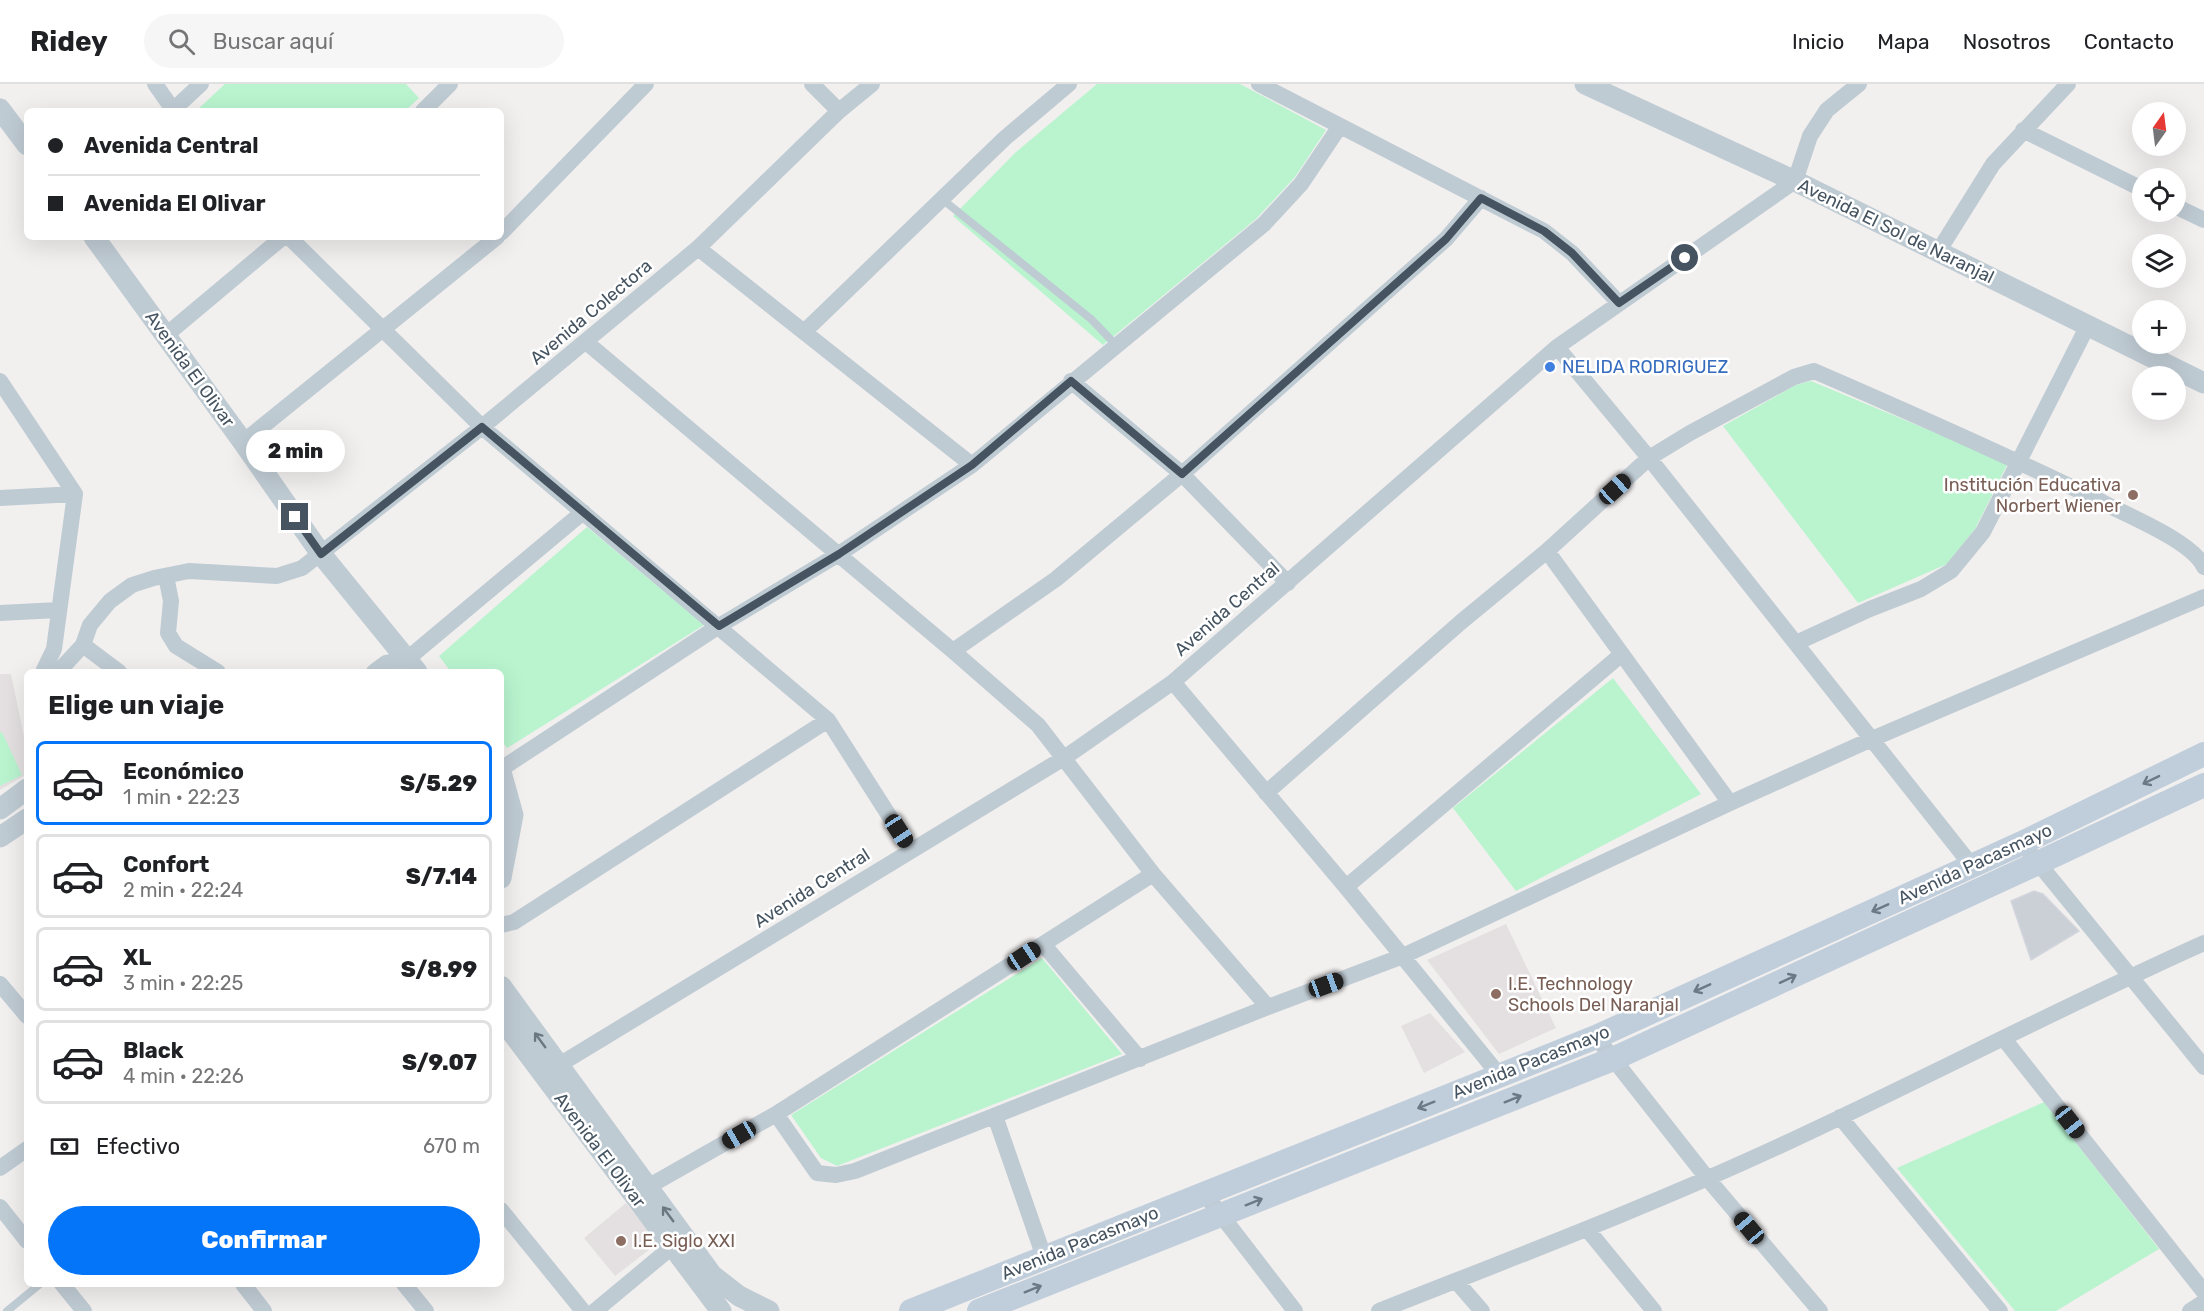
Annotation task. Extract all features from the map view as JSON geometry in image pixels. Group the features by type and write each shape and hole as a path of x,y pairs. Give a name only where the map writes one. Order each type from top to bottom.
{"main road":[{"name":"Avenida Pacasmayo","path":"911,1311 1596,1037 2022,843 2204,754"},
{"name":"Avenida Pacasmayo","path":"979,1311 1613,1059 2204,784"}],"street":[{"path":"155,84 172,108"},
{"path":"175,108 201,84"},
{"path":"426,108 450,84"},
{"path":"504,230 646,84"},
{"path":"812,84 839,111"},
{"name":"Avenida Colectora","path":"61,669 83,645 90,625 110,601 132,585 189,571 277,576 303,568 482,427 698,248 839,111 872,84"},
{"path":"805,331 1005,138 1069,84"},
{"path":"1258,84 1544,231 1572,253 1619,303"},
{"name":"Avenida El Sol de Naranjal","path":"1585,84 1795,181 2204,383"},
{"path":"1795,181 1810,136 1827,110 1858,84"},
{"path":"1938,252 1993,164 2068,84"},
{"path":"0,109 24,142"},
{"path":"504,768 719,626 839,554 972,465 1263,224 1301,184 1340,126"},
{"path":"2023,130 2132,184"},
{"name":"Avenida Central","path":"551,1070 1064,758 1173,682 1557,347 1795,181"},
{"path":"953,651 1056,579 1182,474 1446,239 1481,198"},
{"path":"2186,211 2204,220"},
{"name":"Avenida El Olivar","path":"96,240 321,554 411,666"},
{"path":"166,335 279,240"},
{"path":"292,240 482,427 828,720 911,850"},
{"path":"243,442 493,240"},
{"path":"698,248 972,465"},
{"path":"1796,642 1869,609 1921,589 1951,571 1983,532 2088,325"},
{"path":"586,342 1038,724 1153,874 1268,1007"},
{"path":"1557,347 1649,458 1972,866"},
{"path":"1266,793 1461,622 1547,551 1649,458 1690,433 1794,377 1814,371 2019,461 2170,537 2200,558 2204,567"},
{"path":"0,381 75,494 54,649 44,669"},
{"path":"1071,381 1182,474 1288,583"},
{"path":"0,498 75,494"},
{"path":"378,669 386,663 411,666 583,512"},
{"path":"1547,551 1730,802"},
{"path":"166,576 171,601 168,633 176,646 213,669"},
{"path":"776,1114 817,1173 836,1175 855,1171 1268,1007 1403,956 1730,802 2204,597"},
{"path":"0,613 58,610"},
{"path":"83,645 115,669"},
{"path":"1346,887 1622,654"},
{"path":"1173,682 1346,887 1500,1076"},
{"path":"504,924 514,922 828,720"},
{"path":"504,781 513,815 504,862"},
{"path":"24,791 4,806 24,820"},
{"path":"0,837 24,822"},
{"path":"2022,843 2204,1067"},
{"path":"769,1311 739,1296 712,1275 641,1191 776,1114 1153,874"},
{"path":"1379,1311 1707,1178 2204,943"},
{"path":"1043,944 1140,1059"},
{"path":"2,991 24,1014"},
{"path":"504,991 551,1070"},
{"name":"Avenida El Olivar","path":"504,1021 551,1070 641,1191 672,1246 722,1311"},
{"path":"1596,1037 1707,1178 1820,1311"},
{"path":"2004,1039 2204,1292"},
{"path":"995,1116 1044,1257"},
{"path":"1840,1117 2000,1311"},
{"path":"0,1168 24,1151"},
{"path":"1204,1193 1295,1311"},
{"path":"0,1207 24,1237"},
{"path":"504,1214 584,1311"},
{"path":"1587,1228 1654,1311"},
{"path":"595,1311 672,1246"},
{"path":"1456,1281 1482,1311"},
{"path":"64,1287 84,1311"},
{"path":"245,1287 264,1311"},
{"path":"406,1287 426,1311"},
{"path":"2190,1311 2204,1302"}],"lane":[{"path":"942,199 1091,319 1116,345"},
{"path":"7,1311 36,1287"}],"shaded area":[{"path":"0,674 11,674 24,737 24,776 0,790"},
{"name":"I.E. Technology Schools Del Naranjal","path":"1506,924 1556,1028 1499,1054 1427,960"},
{"path":"1430,1013 1465,1052 1424,1073 1401,1026"},
{"name":"I.E. Siglo XXI","path":"626,1203 658,1243 615,1276 584,1238"}],"green space":[{"path":"225,84 406,84 419,98 408,108 199,108"},
{"path":"1097,84 1240,84 1326,130 1295,177 1256,219 1103,345 953,216 1016,152"},
{"path":"1811,381 2008,463 1975,529 1947,564 1858,603 1723,426 1796,385"},
{"path":"587,527 704,625 507,748 504,744 504,669 449,669 439,656"},
{"path":"1613,678 1701,794 1516,891 1453,808"},
{"path":"2,732 22,775 0,786 0,733"},
{"path":"1042,958 1122,1054 837,1166 821,1158 791,1115"},
{"path":"2044,1102 2159,1249 2056,1311 2015,1311 1897,1168"}],"building":[{"path":"2034,891 2043,894 2079,931 2031,960 2011,901"}],"place":[{"name":"NELIDA RODRIGUEZ","path":"1550,367"},
{"name":"Institución Educativa Norbert Wiener","path":"2133,495"},
{"name":"I.E. Technology Schools Del Naranjal","path":"1496,994"},
{"name":"I.E. Siglo XXI","path":"621,1241"}],"route":[{"path":"295,517 321,554 482,427 719,626 839,554 972,465 1071,381 1182,474 1446,239 1481,198 1544,231 1572,253 1619,303 1685,258"}]}
